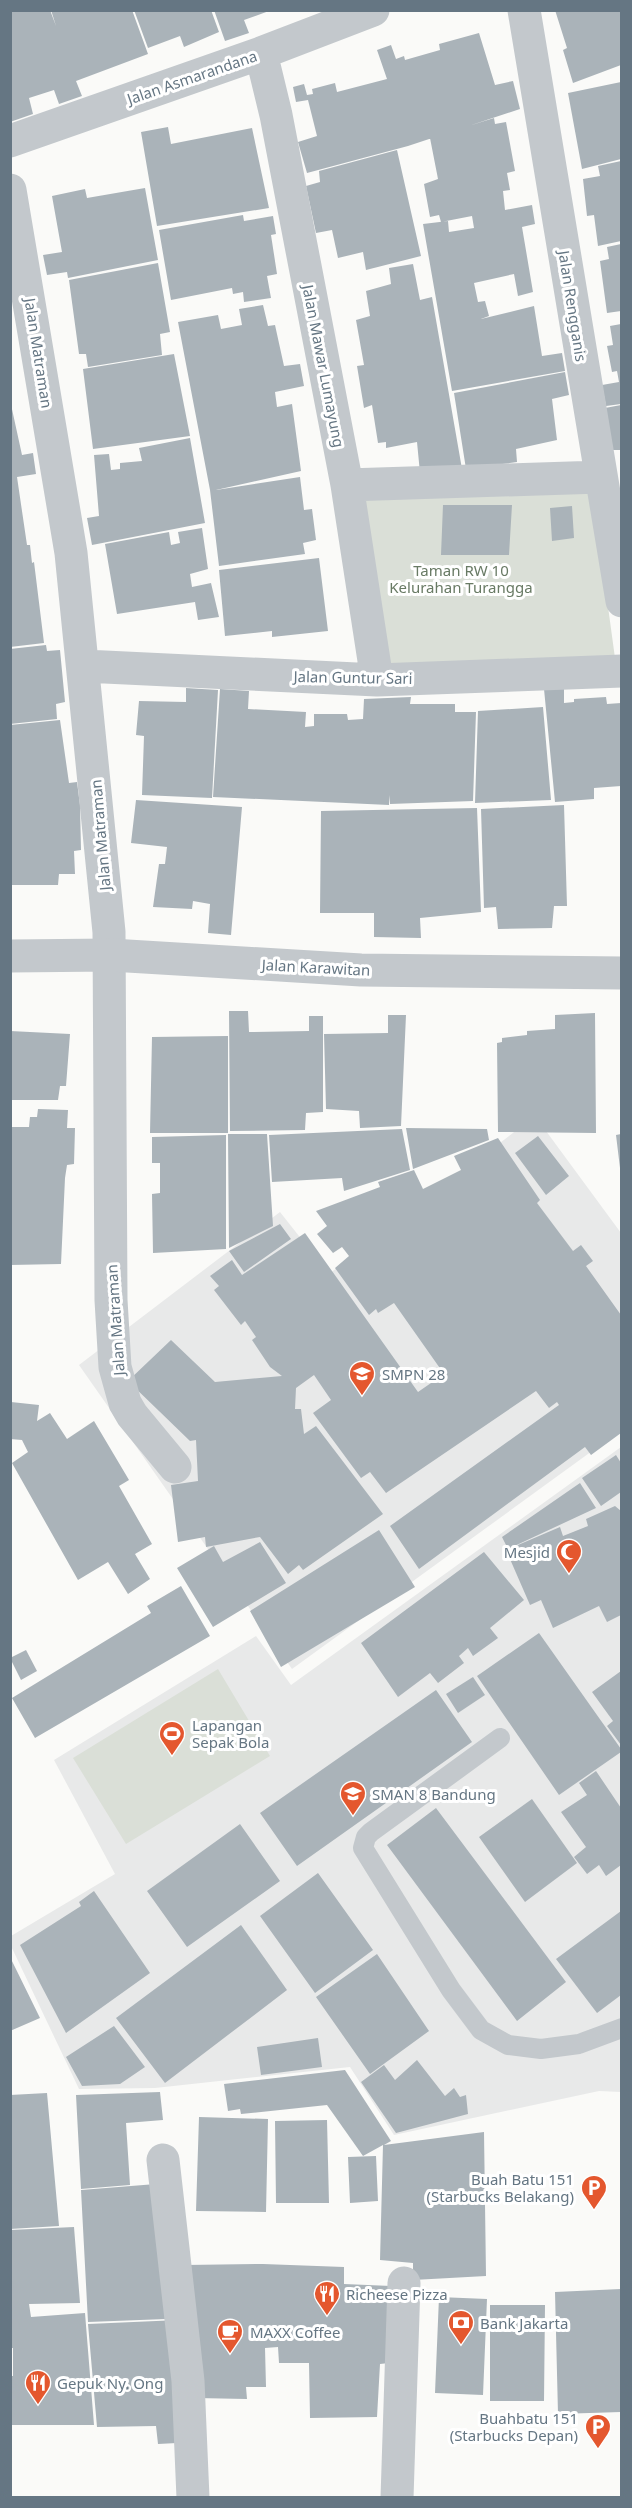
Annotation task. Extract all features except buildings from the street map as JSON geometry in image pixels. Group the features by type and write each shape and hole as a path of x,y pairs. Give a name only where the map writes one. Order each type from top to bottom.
{"street":[{"name":"Jalan Asmarandana","path":"10,141 261,53 373,10"},
{"name":"Jalan Rengganis","path":"524,10 621,601"},
{"name":"Jalan Mawar Lumayung","path":"261,53 276,115 347,485 377,680"},
{"name":"Jalan Matraman","path":"10,190 69,541 84,666 111,955 111,1300 115,1367 125,1403 132,1415 175,1467"},
{"path":"347,485 601,477"},
{"name":"Jalan Guntur Sari","path":"84,666 377,680 621,671"},
{"name":"Jalan Karawitan","path":"10,956 111,955 361,970 621,973"},
{"path":"163,2160 188,2381 193,2498"},
{"path":"397,2498 404,2283"}],"lane":[{"path":"500,1738 371,1832 366,1837 363,1848 451,1990 481,2030 508,2045 541,2049 579,2044 621,2028"}],"shaded area":[{"name":"SMPN 28","path":"535,1116 621,1233 621,1430 292,1669 79,1365 280,1212 329,1274"},
{"name":"SMAN 8 Bandung","path":"621,1447 621,2092 599,2091 394,2135 350,2067 155,2088 79,2089 11,1946 11,1936 115,1874 54,1760 256,1636 291,1685"}],"green space":[{"name":"Taman RW 10 Kelurahan Turangga","path":"592,489 615,658 390,666 361,497"},
{"name":"Lapangan Sepak Bola","path":"218,1669 270,1756 126,1844 73,1758"}],"place":[{"name":"SMPN 28","path":"362,1397"},
{"name":"Mesjid","path":"569,1575"},
{"name":"Lapangan Sepak Bola","path":"172,1757"},
{"name":"SMAN 8 Bandung","path":"353,1817"},
{"name":"Buah Batu 151 (Starbucks Belakang)","path":"594,2211"},
{"name":"Richeese Pizza","path":"327,2317"},
{"name":"Bank Jakarta","path":"461,2346"},
{"name":"MAXX Coffee","path":"230,2355"},
{"name":"Gepuk Ny. Ong","path":"38,2406"},
{"name":"Buahbatu 151 (Starbucks Depan)","path":"598,2450"}]}
